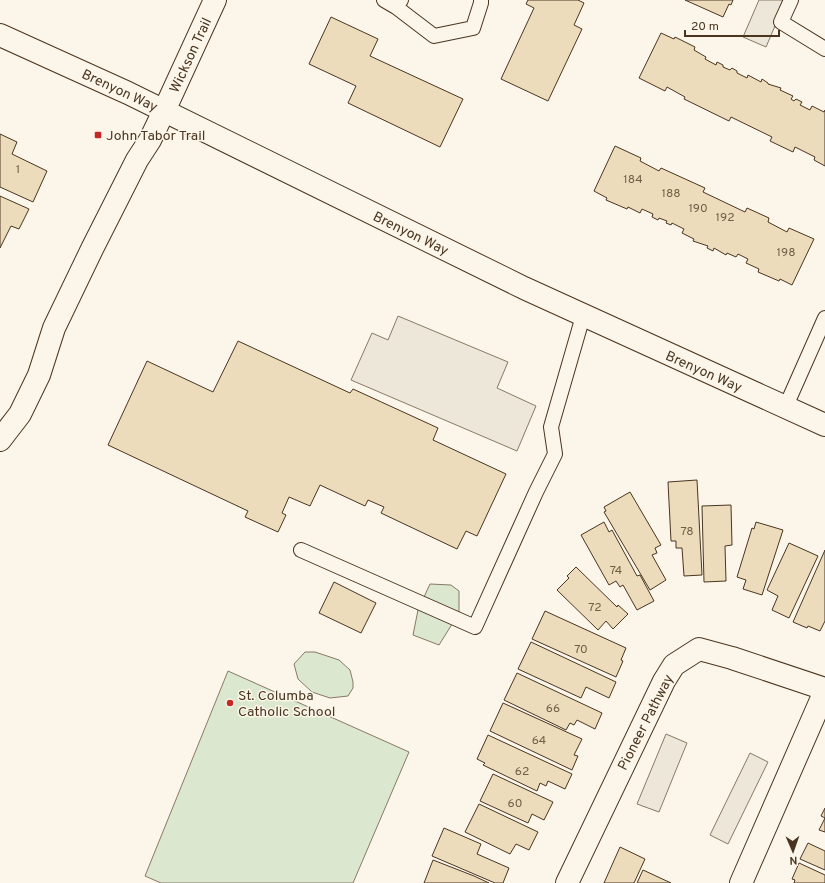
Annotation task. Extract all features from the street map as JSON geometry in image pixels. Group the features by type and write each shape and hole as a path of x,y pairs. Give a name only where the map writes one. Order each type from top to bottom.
{"street":[{"name":"Wickson Trail","path":"164,111 215,0"},
{"name":"Brenyon Way","path":"0,35 164,111 366,212 583,316 714,376 786,406 825,425"},
{"path":"0,440 20,414 39,375 54,328 137,160 150,140 164,111"},
{"name":"Pioneer Pathway","path":"567,883 664,681 674,665 699,648 825,690 741,883"}],"lane":[{"path":"384,0 398,4 434,36 473,28 481,0"},
{"path":"791,0 781,22 825,49"},
{"path":"301,550 475,627 536,492 555,454 551,427 583,316"},
{"path":"786,406 825,318"}],"green space":[{"path":"430,584 451,585 459,591 459,613 439,645 413,635 418,610"},
{"path":"305,652 315,652 339,660 350,670 353,688 348,696 330,698 312,692 298,679 294,664"},
{"path":"228,671 409,752 353,883 161,883 145,876"}],"shaded area":[{"path":"759,0 786,0 766,47 743,37"},
{"path":"398,316 508,362 497,388 536,406 517,451 351,380 372,333 388,340"},
{"path":"666,734 687,743 659,812 637,804"},
{"path":"750,753 768,762 728,844 710,835"}],"building":[{"path":"528,0 578,0 584,3 574,25 582,29 548,101 501,79 534,8 526,4"},
{"path":"685,0 733,0 731,5 729,4 723,17"},
{"path":"331,17 378,39 370,56 463,99 440,147 348,103 356,86 309,64"},
{"path":"661,33 674,39 675,37 695,47 694,50 706,57 705,59 716,65 717,62 730,70 732,68 737,71 737,73 747,78 748,75 761,82 762,79 768,84 781,88 780,90 793,96 791,99 794,101 796,99 802,102 800,105 810,110 812,106 824,112 825,110 825,166 814,160 815,157 795,147 793,152 770,141 772,137 731,117 729,121 684,99 685,97 667,87 665,91 639,78"},
{"path":"0,134 17,142 12,154 47,171 33,202 0,187"},
{"path":"615,146 641,158 640,161 659,171 661,168 705,188 703,192 745,212 747,208 769,218 768,222 787,232 789,228 814,239 792,285 780,279 779,281 758,272 759,269 746,263 748,259 738,254 736,257 727,253 726,255 714,248 713,251 707,248 708,246 693,241 694,239 682,233 684,229 672,223 671,225 666,223 667,221 659,218 658,220 652,217 653,214 642,209 640,213 628,207 627,209 606,200 607,198 594,191"},
{"path":"0,196 29,209 19,229 11,226 0,248"},
{"path":"238,341 350,393 353,389 438,428 433,440 506,474 477,536 466,531 457,549 381,513 384,507 368,500 365,506 320,485 310,506 289,497 282,513 286,515 278,532 245,517 248,511 108,445 147,361 213,392"},
{"path":"697,480 702,575 684,576 682,548 676,548 676,541 671,541 668,482"},
{"path":"630,492 661,545 655,548 657,553 652,555 666,580 650,590 604,512 606,511 604,507"},
{"path":"731,505 732,545 725,546 726,581 704,582 702,506"},
{"path":"604,522 609,532 612,530 637,576 640,575 654,601 637,610 623,585 620,587 616,581 609,585 581,535"},
{"path":"756,522 783,530 762,595 743,589 746,580 737,577 752,528 754,529"},
{"path":"789,543 818,556 789,618 772,610 778,596 767,590"},
{"path":"825,550 825,621 820,631 808,626 807,628 793,622"},
{"path":"576,567 617,607 618,605 628,614 613,629 606,621 598,630 557,590 569,578 567,576"},
{"path":"334,582 376,603 361,633 319,613"},
{"path":"545,611 626,648 621,660 623,661 616,677 532,639"},
{"path":"531,642 616,682 609,698 586,687 581,698 518,669"},
{"path":"517,673 602,713 595,729 577,720 574,725 570,723 566,730 504,700"},
{"path":"503,703 582,739 574,755 578,756 572,770 490,731"},
{"path":"488,735 572,774 565,789 548,781 546,786 540,783 537,791 483,765 485,763 477,759"},
{"path":"493,774 553,802 544,820 532,814 528,823 480,801"},
{"path":"479,804 538,832 529,850 516,844 510,854 465,832"},
{"path":"825,808 825,818 821,816"},
{"path":"825,818 825,832 819,830"},
{"path":"444,828 481,844 477,854 509,868 503,883 495,883 432,856"},
{"path":"808,843 825,851 825,870 800,859"},
{"path":"620,847 645,859 634,883 604,883"},
{"path":"433,860 474,876 489,883 424,883"},
{"path":"799,863 825,875 825,883 794,883 795,880 792,879"},
{"path":"643,870 671,883 637,883"}],"place":[{"name":"John Tabor Trail","path":"98,135"},
{"name":"St. Columba Catholic School","path":"230,703"}]}
